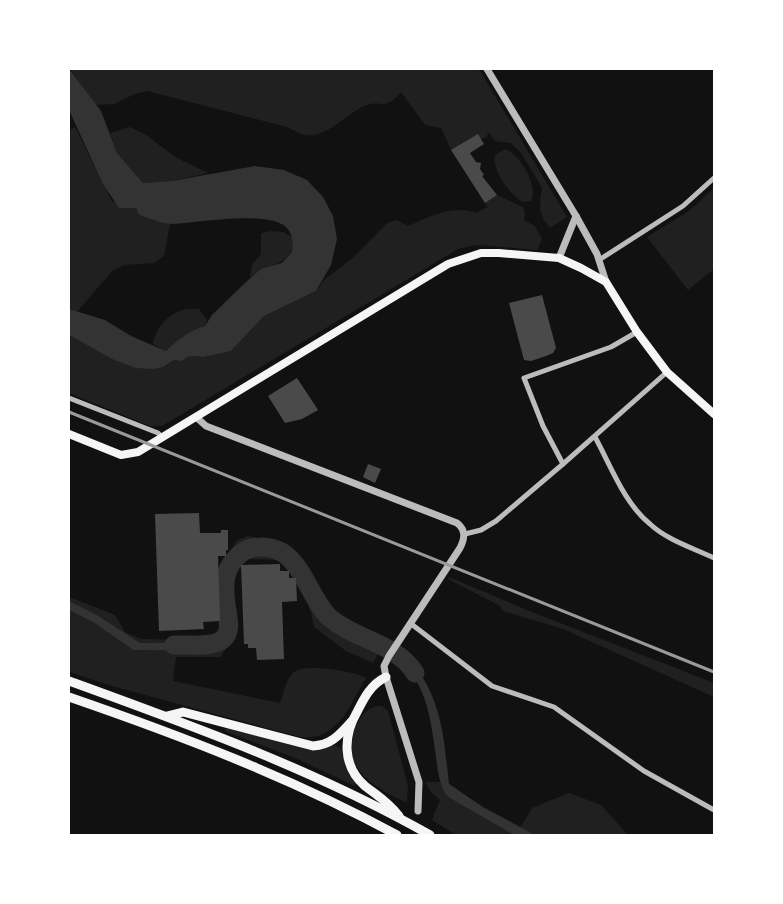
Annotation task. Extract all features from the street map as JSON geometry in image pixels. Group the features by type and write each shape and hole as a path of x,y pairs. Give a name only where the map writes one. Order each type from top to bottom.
{"highway":[{"path":"167,716 183,712 313,746 323,746 332,742 352,721 375,682 386,677"},
{"path":"69,681 167,716 297,768 401,818 430,835"},
{"path":"69,697 222,753 292,782 397,835"},
{"path":"352,721 347,737 346,752 355,776 388,802 401,818"}],"main road":[{"path":"69,434 110,451 129,455 163,438 410,287 464,257 481,253 559,258 606,282 637,332 667,372 714,414"}],"street":[{"path":"487,69 576,216 599,260 606,282"},
{"path":"599,260 677,210 714,178"},
{"path":"559,258 576,216"},
{"path":"563,464 543,426 524,378 611,347 637,332"},
{"path":"465,534 481,530 496,521 595,437 667,372"},
{"path":"69,398 158,433 163,438"},
{"path":"196,417 206,426 458,523 463,528 465,534 460,548 396,644 384,666 419,782 418,811"},
{"path":"595,437 634,508 650,525 714,558"},
{"path":"410,623 485,682 554,707 644,771 714,810"}],"shaded area":[{"path":"69,69 101,111 117,153 143,183 172,181 255,166 284,170 307,180 323,197 333,216 337,239 331,265 316,291 264,316 231,351 204,357 190,356 181,361 174,360 163,367 153,369 136,368 112,359 69,335 69,309 105,320 131,336 166,351 184,336 205,326 212,315 261,269 282,263 292,252 292,245 291,236 286,227 277,222 264,219 249,218 169,224 139,215 136,208 119,208 103,184 69,110"},
{"path":"70,69 479,69 567,217 550,228 546,223 540,210 542,188 522,154 511,143 495,141 488,132 487,137 451,150 441,128 425,125 401,92 386,104 375,103 364,106 328,130 313,135 305,135 287,127 147,91 135,94 114,104 95,105"},
{"path":"75,127 112,201 136,208 139,215 170,224 164,256 154,263 124,265 112,271 77,312 69,309 69,130"},
{"path":"130,127 146,135 175,157 208,173 172,181 143,183 117,153 110,133"},
{"path":"505,149 517,157 527,172 533,195 531,201 523,202 518,199 499,175 496,168 495,155"},
{"path":"714,188 714,269 688,290 647,237 689,211"},
{"path":"497,195 523,207 525,212 524,220 535,226 542,239 537,250 476,245 458,249 162,426 150,426 69,393 69,335 112,359 163,367 174,360 181,361 190,356 204,357 231,351 264,316 316,291 324,280 354,257 387,223 396,220 408,226 450,211 459,210 476,213 488,207 485,203"},
{"path":"271,231 284,232 293,238 292,252 282,261 250,278 252,264 261,254 261,233"},
{"path":"187,309 199,309 207,320 205,326 184,336 166,351 153,344 157,331 165,321 175,313"},
{"path":"248,536 267,540 290,553 317,594 328,606 347,619 386,639 373,663 346,651 314,627 298,577 281,560 249,559 238,563 235,574 234,635 221,657 176,657 173,681 280,703 289,679 294,672 300,669 330,669 366,678 341,719 324,734 313,737 300,737 112,686 69,672 69,610 93,622 133,650 196,651 200,642 140,643 97,615 69,601 69,597 115,615 125,632 141,639 195,640 218,635 223,626 222,567 237,540"},
{"path":"449,577 527,610 714,683 714,697 563,629 503,611 500,606 448,579"},
{"path":"69,601 97,615 140,643 200,642 196,651 133,650 93,622 69,610"},
{"path":"400,651 415,665 433,697 441,725 449,784 483,807 535,835 514,835 448,797 439,778 426,703 415,678 396,658"},
{"path":"376,706 382,706 388,711 408,786 407,803 373,783 355,765 350,754 350,741 355,728 361,717"},
{"path":"227,727 309,749 323,749 334,745 341,748 347,772 356,783 355,786 295,758 225,731"},
{"path":"425,782 440,782 448,797 514,835 456,835 432,820 440,800 431,792"},
{"path":"569,793 601,805 628,835 535,835 520,828 532,808"}],"building":[{"path":"478,134 484,144 470,153 476,162 481,163 480,169 484,175 482,176 497,195 485,203 451,150"},
{"path":"542,295 556,348 553,353 546,356 531,361 524,360 509,303"},
{"path":"297,378 318,410 302,419 285,423 268,396"},
{"path":"368,464 381,469 375,483 363,477"},
{"path":"199,513 200,533 221,533 221,530 228,530 228,550 226,550 226,556 218,556 220,621 203,622 204,629 159,631 155,514"},
{"path":"280,564 280,571 289,571 289,578 296,578 297,601 282,602 284,659 257,660 256,648 248,648 248,644 244,644 241,565"}],"waterway":[{"path":"174,645 209,645 221,641 225,637 228,630 225,598 227,574 233,562 244,551 256,547 265,547 277,550 293,562 323,611 330,618 352,632 387,648 407,663 415,673"}],"railway":[{"path":"69,412 714,672"}]}
